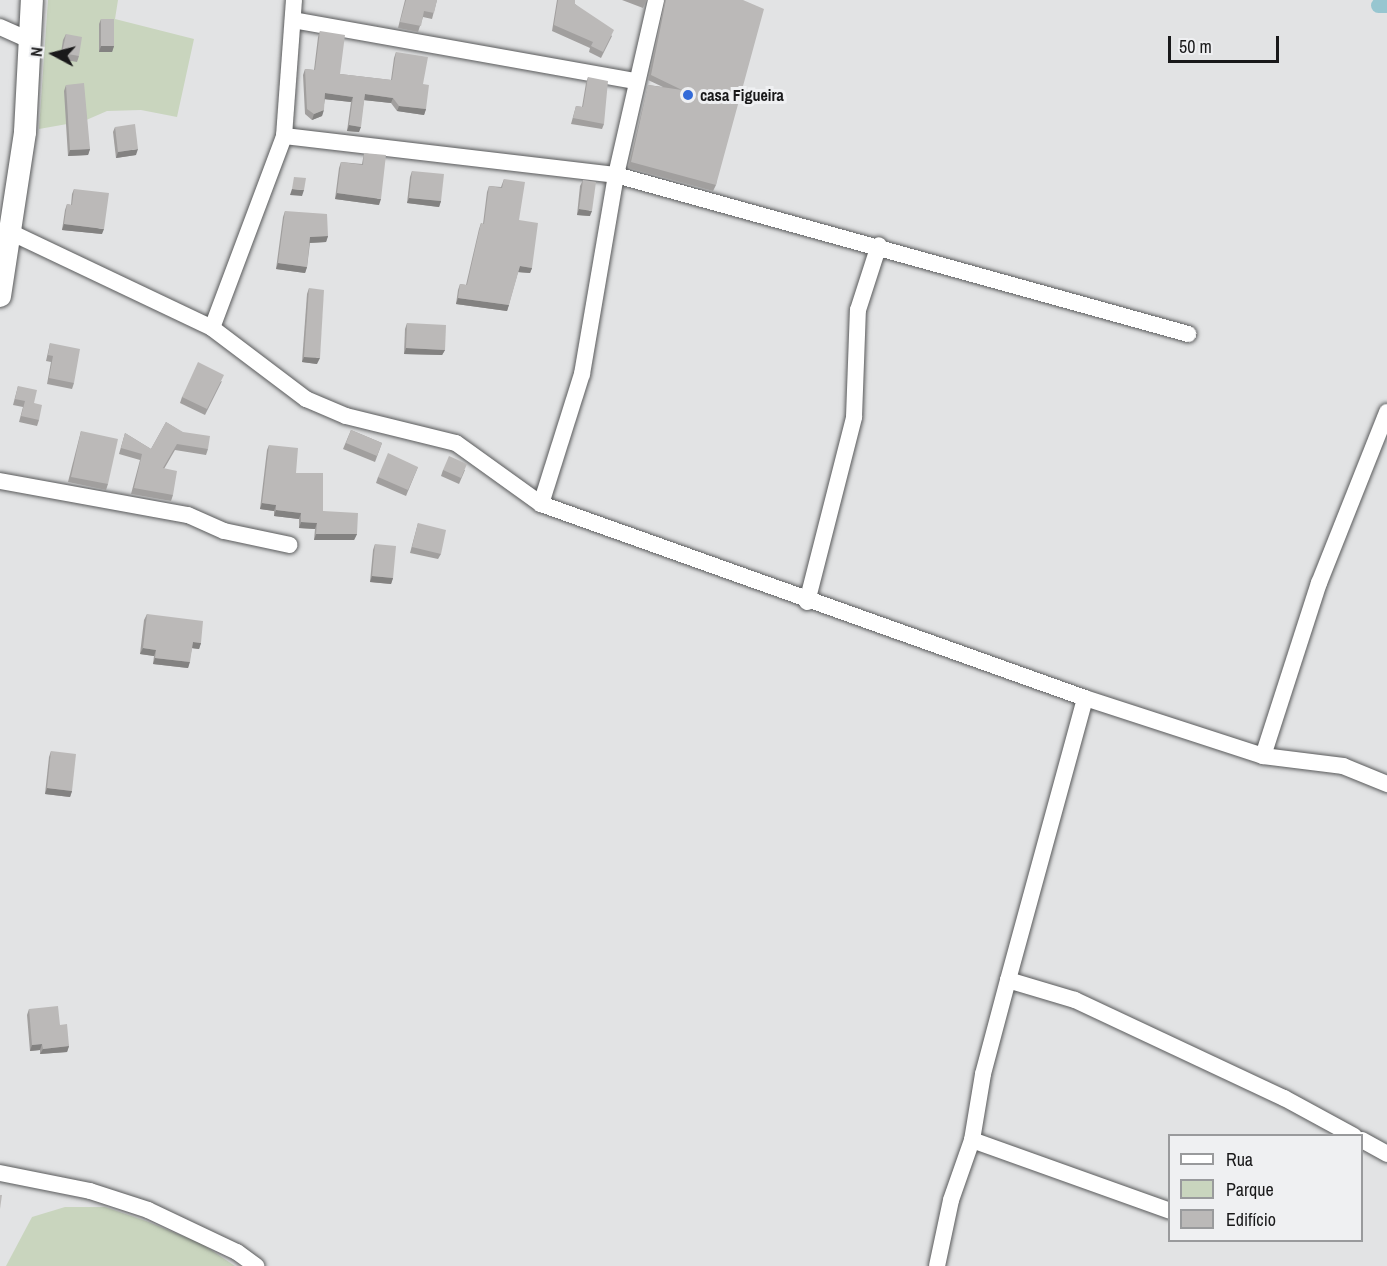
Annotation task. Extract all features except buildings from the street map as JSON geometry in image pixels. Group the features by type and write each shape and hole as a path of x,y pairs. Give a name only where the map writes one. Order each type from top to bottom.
{"main road":[{"path":"0,296 25,132 32,0"}],"street":[{"path":"212,328 284,136 294,0"},
{"path":"541,504 582,374 616,175 635,81 656,0"},
{"path":"293,20 635,81"},
{"path":"0,27 31,41"},
{"path":"284,136 616,175 879,245 1188,334"},
{"path":"10,232 212,328 306,399 346,416 456,443 541,504 807,602 1085,698 1263,756 1343,766 1387,784"},
{"path":"807,602 854,417 858,310 879,245"},
{"path":"1263,756 1319,583 1387,412"},
{"path":"0,481 188,515 224,531 290,545"},
{"path":"937,1266 951,1200 972,1140 983,1074 1085,698"},
{"path":"1008,980 1075,1000 1284,1098 1350,1134"},
{"path":"972,1140 1168,1210"},
{"path":"1363,1141 1387,1154"},
{"path":"0,1173 90,1191 148,1210 237,1252 256,1266"}],"green space":[{"path":"48,0 118,0 115,19 194,39 177,117 141,110 107,111 84,121 39,129"},
{"path":"65,1207 105,1207 146,1221 202,1244 235,1266 6,1266 32,1217"}],"waterway":[{"path":"1378,5 1387,5"}],"place":[{"name":"casa Figueira","path":"688,95"}]}
